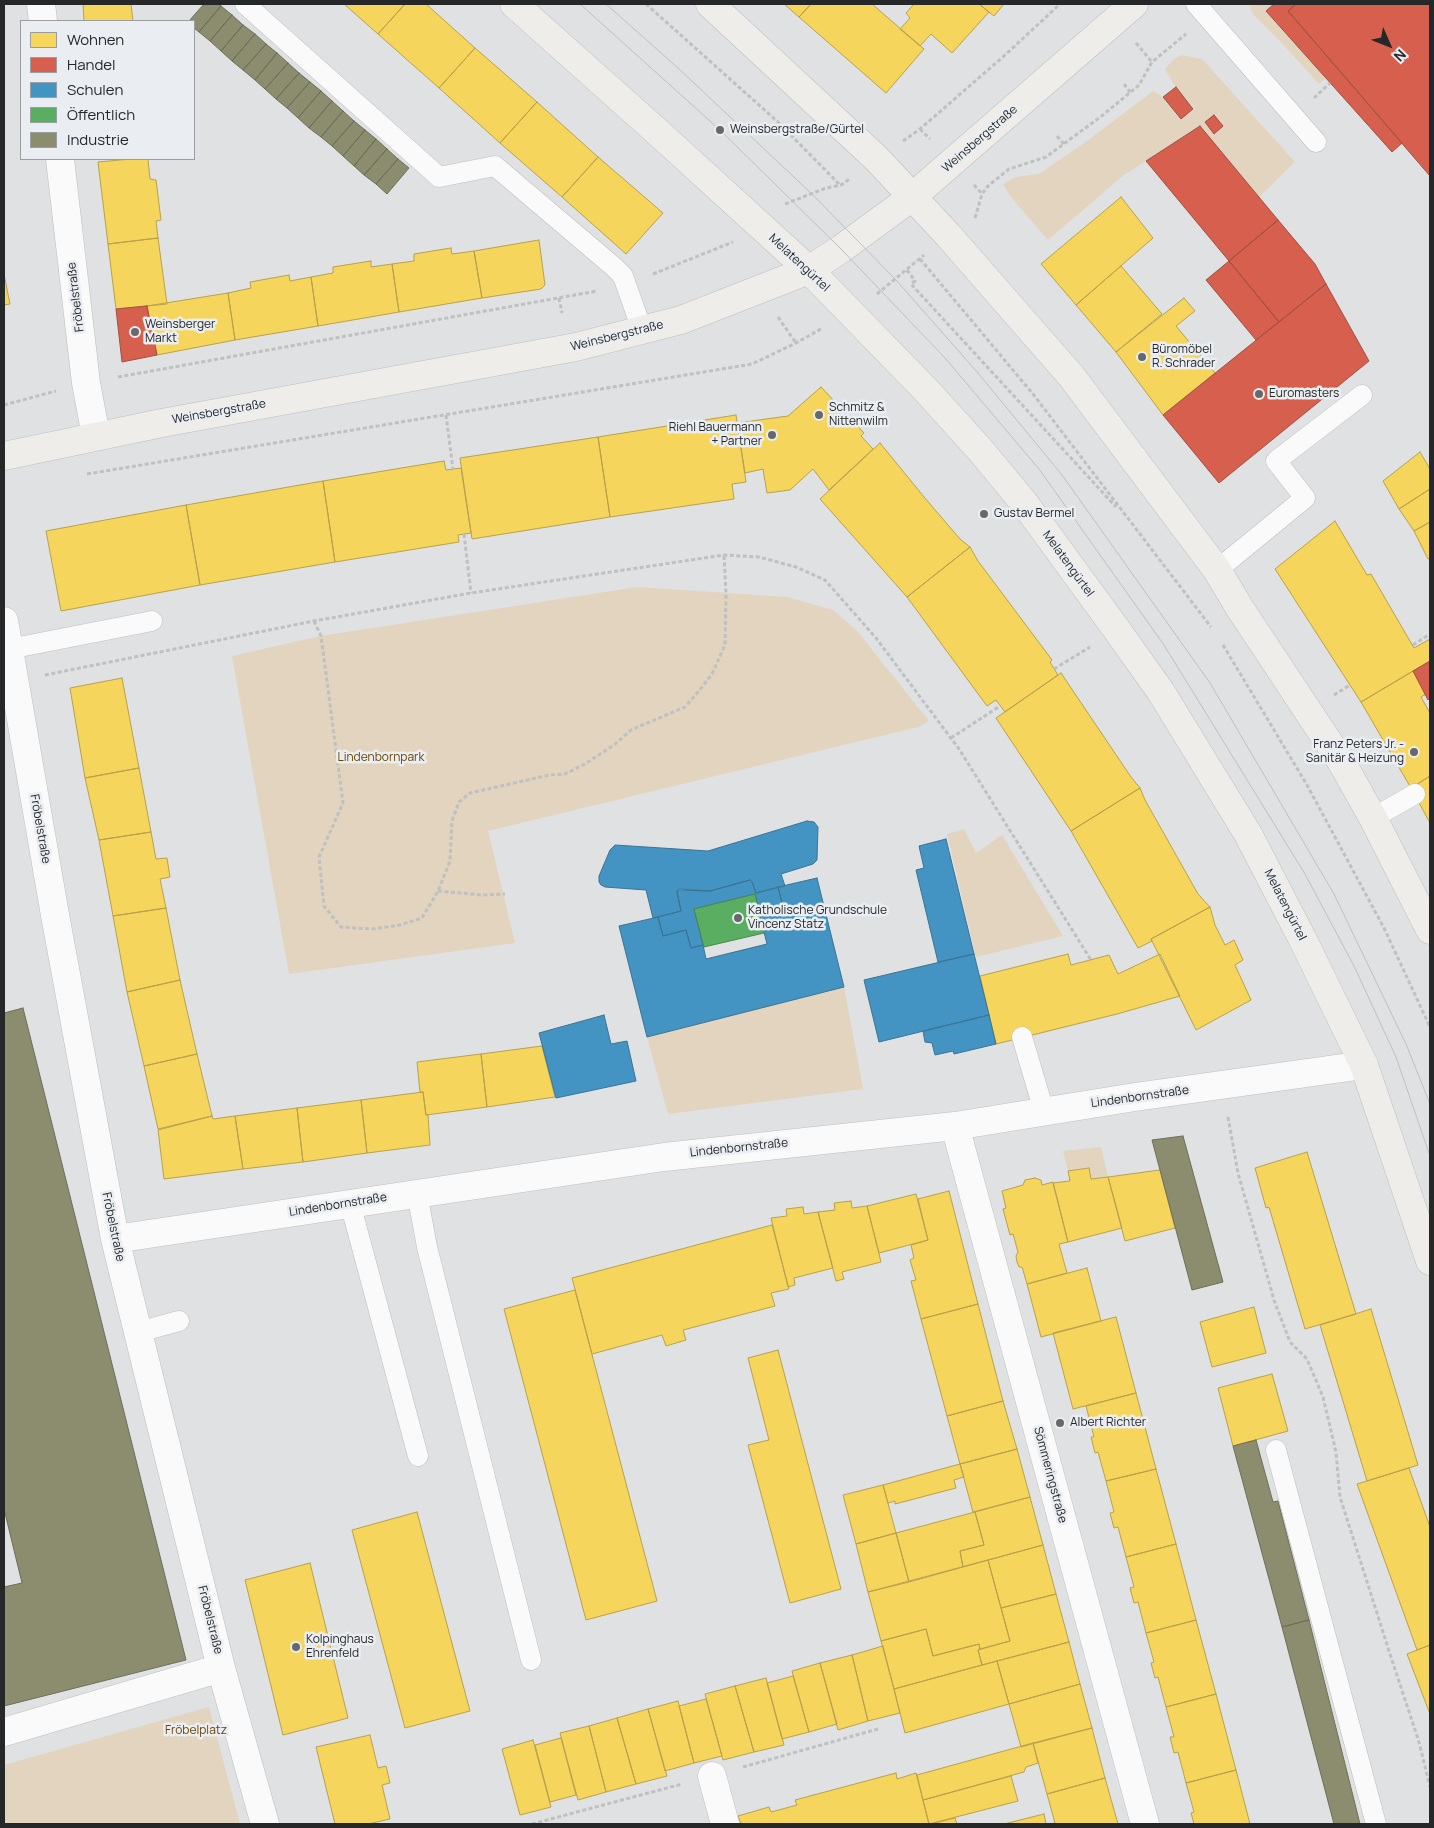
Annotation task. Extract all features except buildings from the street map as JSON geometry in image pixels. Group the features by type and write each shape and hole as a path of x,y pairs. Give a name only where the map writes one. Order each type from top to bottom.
{"main road":[{"name":"Melatengürtel","path":"514,4 652,127 851,312 982,452 1025,504 1117,630 1161,692 1248,834 1303,940 1364,1065 1430,1261"},
{"path":"710,4 877,159 948,235 1072,377 1217,570 1239,607 1341,761 1373,818 1430,930"},
{"name":"Weinsbergstraße","path":"4,456 96,436 576,347 681,320 808,270 841,249 912,197 1134,4"}],"street":[{"path":"41,4 44,20"},
{"name":"Fröbelstraße","path":"60,160 86,383 96,436"},
{"name":"Fröbelstraße","path":"4,621 54,915 115,1239 221,1668 265,1824"},
{"name":"Lindenbornstraße","path":"115,1239 664,1157 955,1126 1135,1097 1364,1065"},
{"name":"Sömmeringstraße","path":"955,1126 1145,1824"},
{"path":"4,1732 221,1668"},
{"path":"712,1776 725,1824"}],"lane":[{"path":"244,4 440,177 495,166 614,266 623,276 642,330"},
{"path":"1202,10 1316,142"},
{"path":"1217,570 1305,498 1276,460 1362,395"},
{"path":"9,649 152,621"},
{"path":"1373,818 1415,794"},
{"path":"1022,1037 1044,1111"},
{"path":"417,1193 427,1247 531,1660"},
{"path":"350,1203 418,1456"},
{"path":"138,1332 179,1321"},
{"path":"1276,1450 1376,1824"}],"path":[{"path":"646,4 770,116 841,185"},
{"path":"82,475 752,364 796,343 851,312 883,291 948,235 974,220 982,194 988,186 1009,168 1046,157 1103,115 1139,85 1152,62 1202,10"},
{"path":"1124,84 1130,92"},
{"path":"1057,136 1064,144"},
{"path":"920,259 1033,394 1215,632"},
{"path":"907,270 915,281 911,284 1130,522"},
{"path":"559,298 562,313"},
{"path":"446,415 453,469"},
{"path":"464,534 471,593"},
{"path":"314,621 321,636 343,803 319,857 324,906 341,927 372,929 400,925 422,918 438,891 450,860 452,821 459,802 470,793 549,774 565,774 585,764 614,745 631,730 685,707 712,674 724,645 726,594 724,555"},
{"path":"14,680 96,666 314,621 471,593 724,555 759,557 796,567 825,580 876,638 951,738 1091,960"},
{"path":"1054,669 1117,630"},
{"path":"1413,645 1430,634"},
{"path":"1220,641 1307,785 1384,928 1430,1027"},
{"path":"951,738 1000,706"},
{"path":"438,891 482,895 505,894"},
{"path":"1222,1086 1238,1173 1274,1300 1290,1342 1307,1359 1323,1397 1336,1452 1340,1497 1419,1742 1430,1786"}],"green space":[{"path":"1251,4 1274,4 1267,11 1326,78 1319,84 1254,15 1250,8"},
{"path":"1182,55 1202,59 1295,162 1259,197 1200,126 1124,175 1048,240 1010,196 1003,184 1016,177 1039,174 1087,141 1153,91 1160,95 1181,120 1195,109 1173,83 1165,69 1175,58"},
{"name":"Lindenbornpark","path":"637,587 787,597 833,610 857,631 929,721 918,727 488,831 515,943 289,974 232,656 321,636"},
{"path":"964,829 976,853 1002,835 1063,936 976,957 947,834"},
{"path":"844,987 863,1089 668,1114 647,1037"},
{"path":"1101,1147 1108,1177 1091,1179 1089,1168 1068,1171 1063,1151"},
{"name":"Fröbelplatz","path":"209,1707 240,1824 4,1824 4,1765"}],"tram line":[{"path":"580,4 720,130 841,249 945,358 1039,469 1164,645 1305,874 1354,966 1396,1057 1430,1156"},
{"path":"606,4 678,68 812,194 896,280 978,373 1062,475 1210,683 1334,894 1406,1044 1430,1104"}],"place":[{"name":"Weinsbergstraße/Gürtel","path":"720,130"},
{"name":"Weinsberger Markt","path":"135,332"},
{"name":"Büromöbel R. Schrader","path":"1142,357"},
{"name":"Euromasters","path":"1259,394"},
{"name":"Schmitz & Nittenwilm","path":"819,415"},
{"name":"Riehl Bauermann + Partner","path":"772,435"},
{"name":"Gustav Bermel","path":"984,514"},
{"name":"Franz Peters Jr. - Sanitär & Heizung","path":"1414,752"},
{"name":"Katholische Grundschule Vincenz Statz","path":"738,918"},
{"name":"Albert Richter","path":"1060,1423"},
{"name":"Kolpinghaus Ehrenfeld","path":"296,1647"}]}
